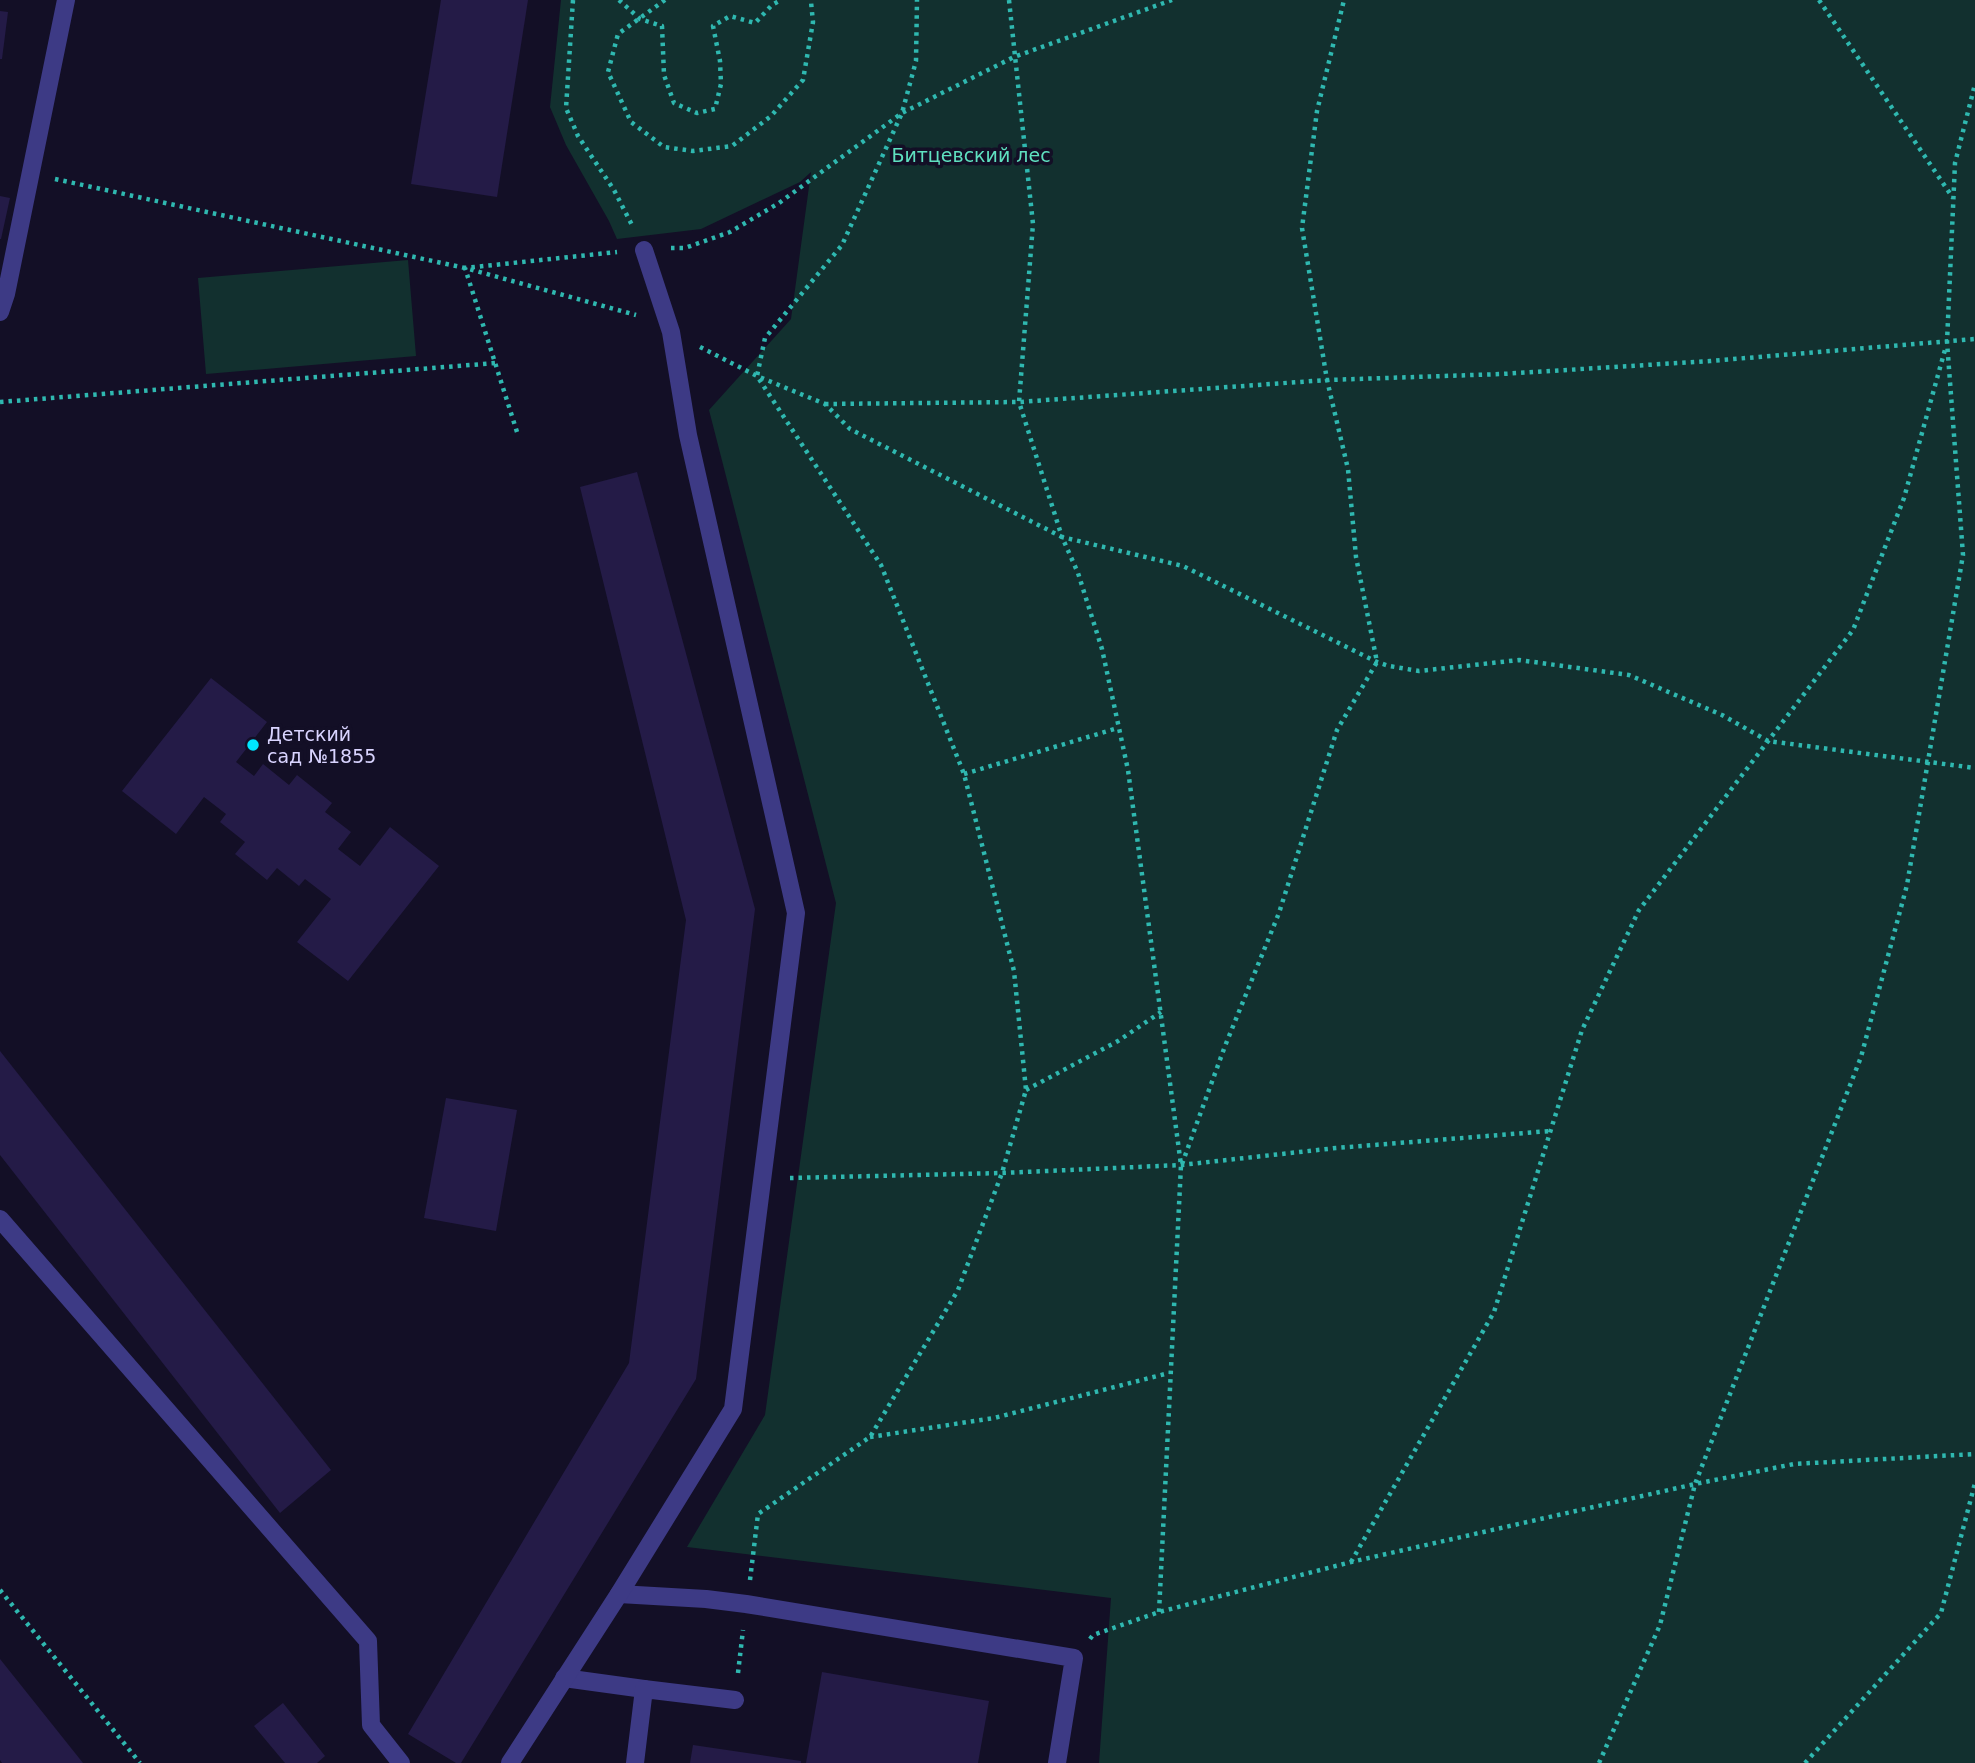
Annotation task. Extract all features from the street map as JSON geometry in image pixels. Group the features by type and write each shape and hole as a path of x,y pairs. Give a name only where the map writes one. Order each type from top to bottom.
{"lane":[{"path":"0,312 6,294 66,0"},
{"path":"510,1763 619,1594 733,1409 796,913 688,435 671,332 644,250"},
{"path":"0,1219 368,1641 371,1725 401,1763"},
{"path":"619,1594 747,1604 1074,1658 1057,1763"},
{"path":"564,1678 735,1700"},
{"path":"635,1763 644,1689"}],"path":[{"path":"573,0 566,108 579,136 614,190 644,250"},
{"path":"619,0 640,19 662,26 664,75 674,103 697,113 715,109 721,84 720,61 713,26 730,16 755,23 772,5 781,0"},
{"path":"665,0 618,34 608,72 631,122 664,147 693,151 732,146 771,117 803,80 813,22 809,0"},
{"path":"735,1700 758,1514 870,1437 958,1290 1002,1173 1026,1090 1014,971 964,774 881,565 757,376 765,338 842,245 902,113 916,61 917,0"},
{"path":"1009,0 1033,224 1019,402 1062,537 1078,573 1101,649 1128,770 1181,1165 1159,1612"},
{"path":"465,268 685,248 730,232 779,203 902,113 1014,57 1172,0"},
{"path":"1181,1165 1279,914 1337,730 1377,662 1356,557 1348,469 1327,380 1303,228 1317,111 1344,0"},
{"path":"1819,0 1954,198"},
{"path":"1599,1763 1660,1625 1695,1484 1861,1057 1907,885 1963,555 1947,342 1955,163 1975,84"},
{"path":"74,183 465,268 632,313 757,376 825,404 850,429 1062,537 1183,566 1377,662 1419,671 1519,660 1629,675 1722,715 1768,741 1975,768"},
{"path":"465,268 517,432"},
{"path":"825,404 1019,402 1327,380 1502,374 1710,361 1975,339"},
{"path":"1351,1562 1494,1312 1582,1030 1639,910 1853,630 1904,498 1947,342"},
{"path":"0,402 495,363"},
{"path":"964,774 1118,728"},
{"path":"1026,1090 1118,1041 1161,1012"},
{"path":"762,1178 1002,1173 1181,1165 1336,1148 1550,1130"},
{"path":"870,1437 994,1418 1170,1373"},
{"path":"1074,1658 1093,1635 1159,1612 1351,1562 1695,1484 1794,1464 1975,1454"},
{"path":"1805,1763 1941,1613 1975,1483"},
{"path":"0,1590 140,1763"}],"green space":[{"name":"Битцевский лес","path":"561,0 1975,0 1975,1763 1099,1763 1111,1598 687,1547 765,1415 836,903 709,410 791,319 811,172 800,182 701,229 617,239 566,145 550,107"},
{"path":"408,260 416,356 206,374 198,278"}],"building":[{"path":"441,0 528,0 497,197 411,184"},
{"path":"0,11 8,12 2,59 0,59"},
{"path":"0,196 10,198 1,239 0,239"},
{"path":"637,472 755,909 696,1379 461,1763 456,1763 408,1734 629,1363 686,920 580,487"},
{"path":"211,678 267,722 236,762 254,776 263,764 289,785 297,775 332,803 325,812 351,832 338,849 360,866 390,827 439,866 348,981 297,942 331,899 305,879 299,886 277,868 267,880 235,854 245,842 220,822 226,814 204,797 176,834 122,791"},
{"path":"0,1051 331,1470 280,1513 0,1155"},
{"path":"446,1098 517,1110 496,1231 424,1218"},
{"path":"0,1659 83,1763 2,1763"},
{"path":"822,1672 989,1701 978,1763 806,1763"},
{"path":"283,1703 325,1756 317,1763 285,1763 254,1726"},
{"path":"693,1745 801,1761 801,1763 690,1763"}],"place":[{"name":"Детский сад №1855","path":"253,745"}]}
